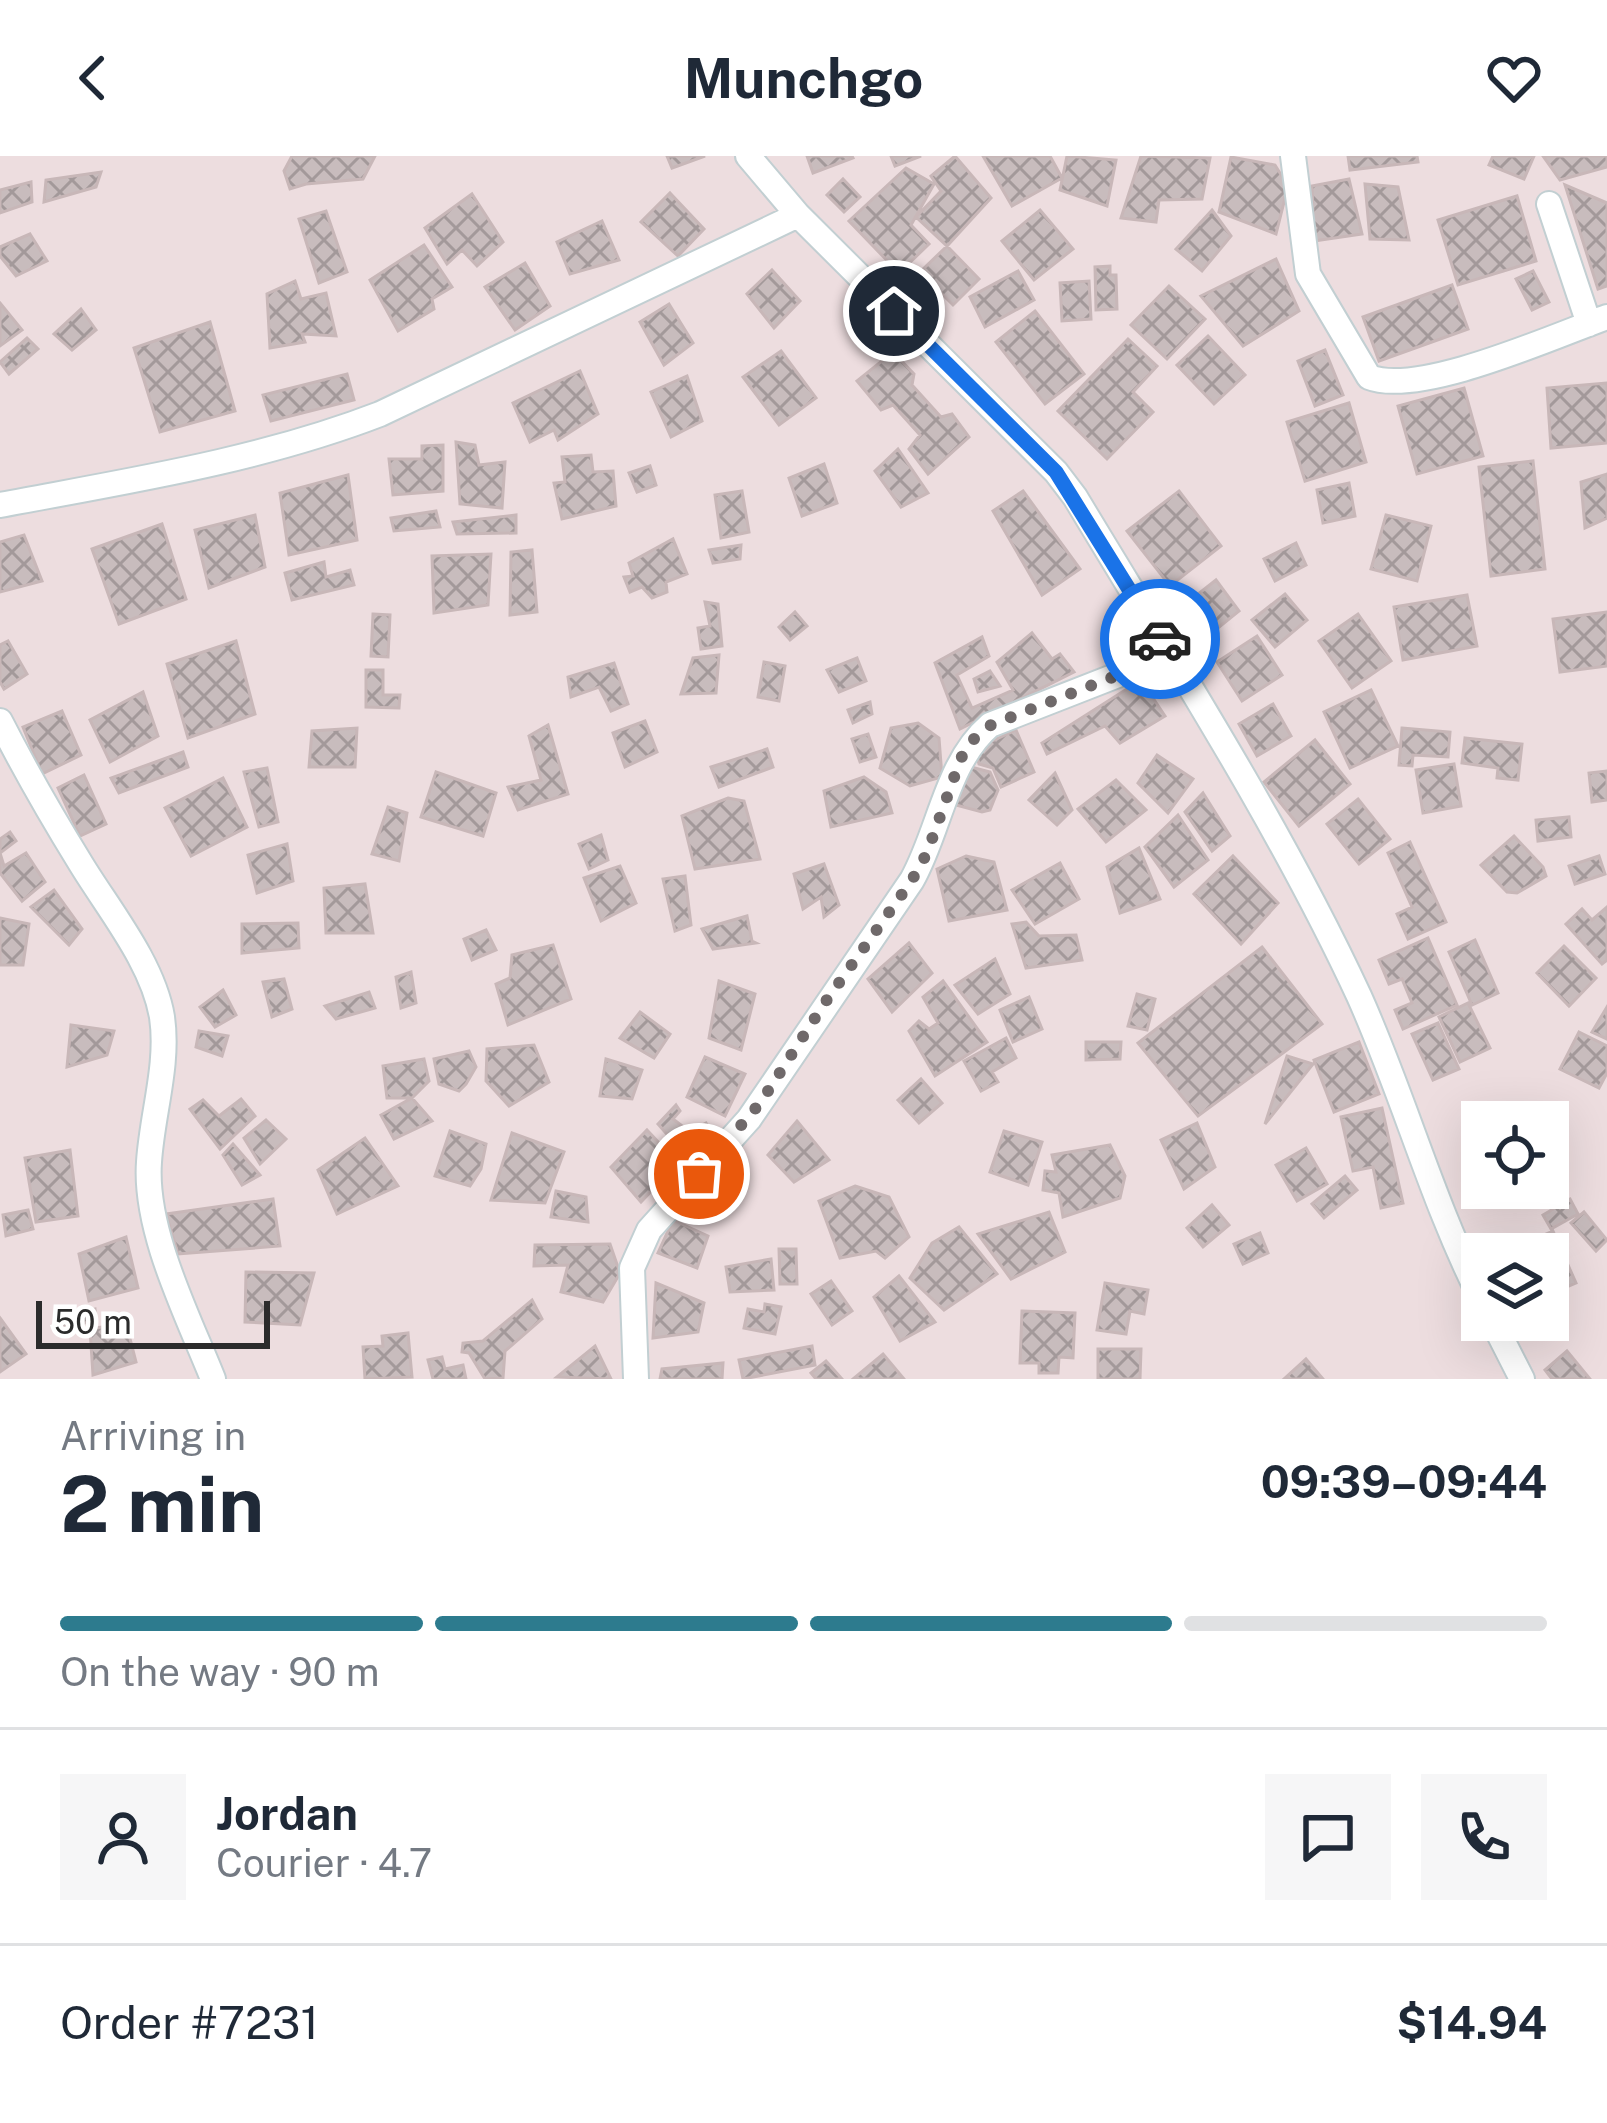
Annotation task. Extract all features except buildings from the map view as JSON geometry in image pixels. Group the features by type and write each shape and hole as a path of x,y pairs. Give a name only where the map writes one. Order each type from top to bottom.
{"street":[{"path":"748,156 798,215 1056,472 1169,655 1342,962 1461,1254"},
{"path":"1293,156 1308,274 1369,376 1384,381 1477,367 1598,320 1549,204"},
{"path":"0,505 326,435 380,415 798,215"},
{"path":"636,1379 632,1268 649,1230 749,1119 912,880 927,853 961,758 974,739 991,725 1169,655"},
{"path":"0,722 38,795 141,965 161,1014 164,1054 148,1166 153,1208 174,1282 213,1379"},
{"path":"1503,1341 1522,1379"}],"way so far":[{"path":"699,1174 749,1119 912,880 927,853 961,758 974,739 991,725 1169,655 1160,639"}],"route":[{"path":"894,311 1056,472 1160,639"}]}
